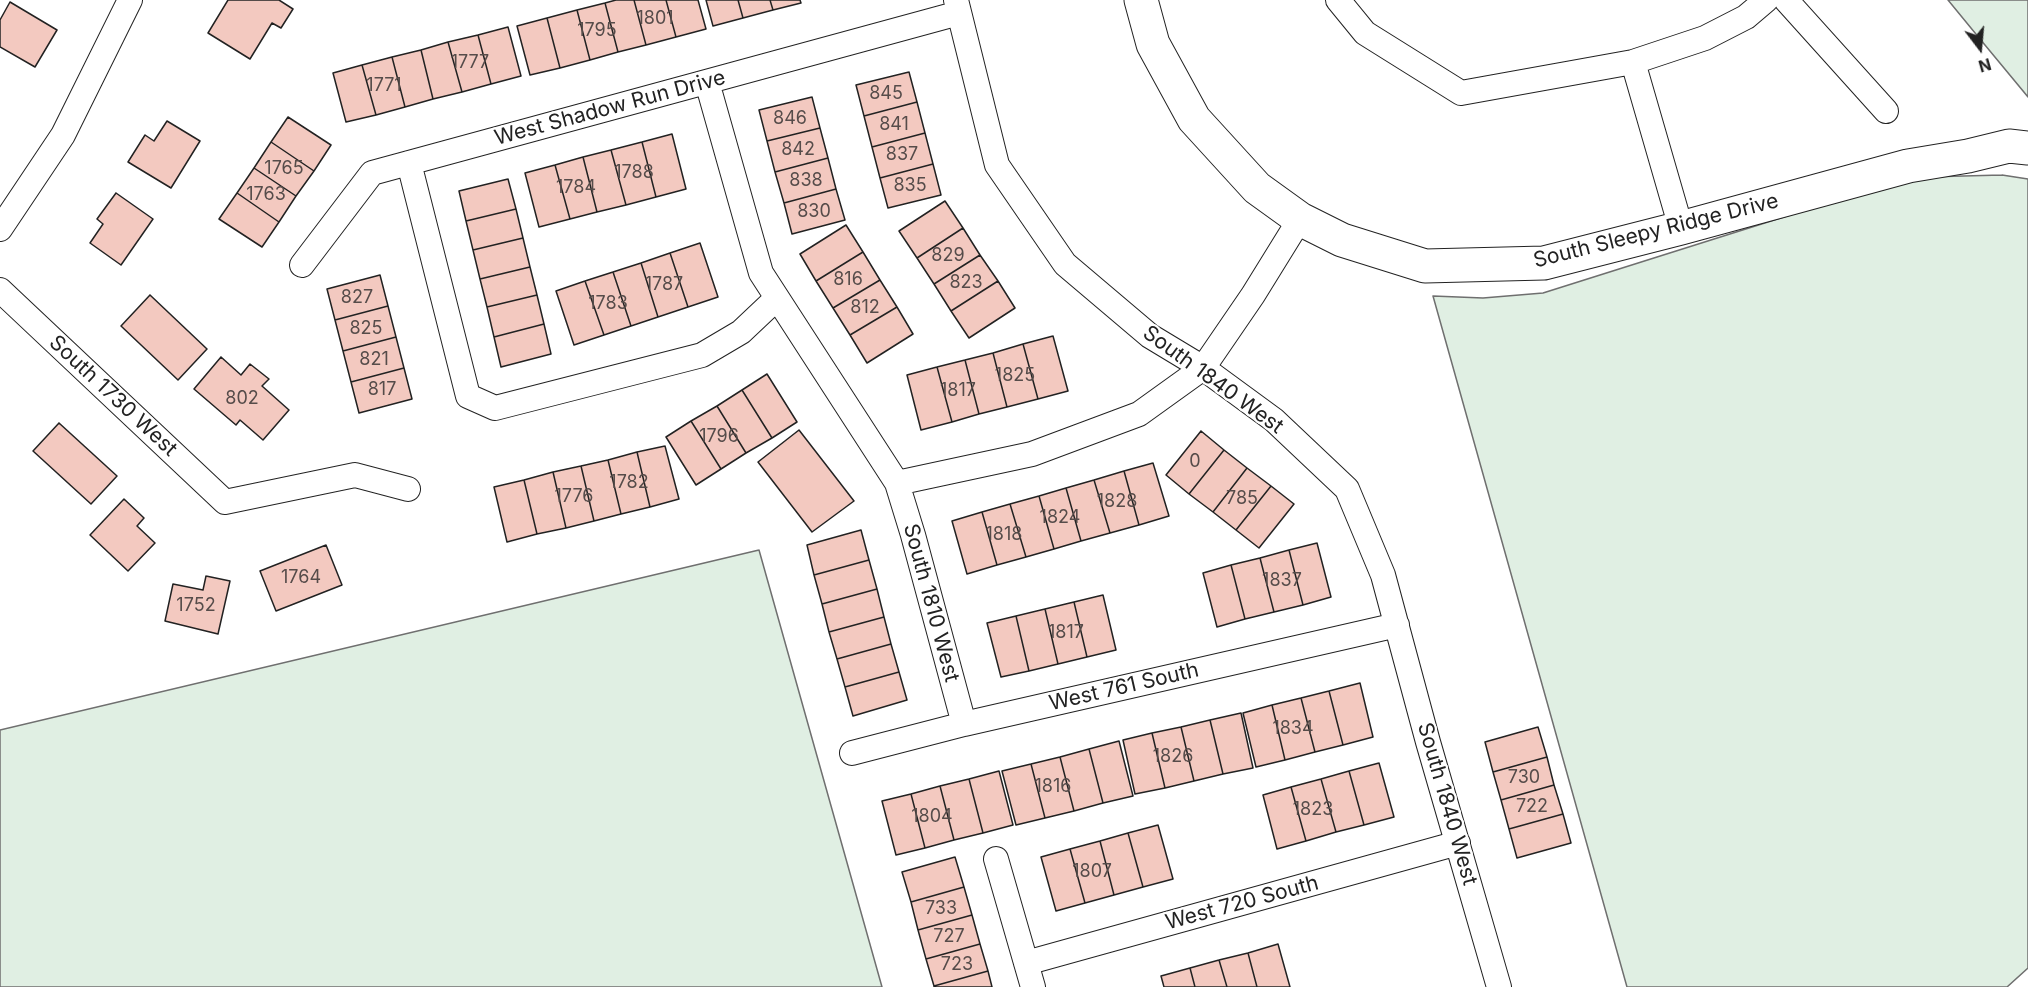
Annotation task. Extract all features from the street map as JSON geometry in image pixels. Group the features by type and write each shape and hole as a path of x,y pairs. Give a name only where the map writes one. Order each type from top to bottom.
{"street":[{"path":"0,229 63,135 130,0"},
{"name":"South Sleepy Ridge Drive","path":"1141,0 1153,44 1194,119 1257,188 1300,219 1342,240 1425,266 1544,263 1908,166 2010,146 2028,148"},
{"path":"1338,0 1365,33 1461,93 1633,62 1705,38 1746,17 1766,0"},
{"path":"1786,0 1886,111"},
{"name":"West Shadow Run Drive","path":"302,265 372,173 707,82 957,7"},
{"name":"South 1840 West","path":"957,7 997,165 1065,264 1150,336 1203,368 1274,420 1347,489 1383,575 1499,987"},
{"path":"1633,62 1681,228"},
{"name":"South 1810 West","path":"707,82 761,273 897,483 964,724"},
{"name":"South Sleepy Ridge Drive","path":"1968,156 2028,166"},
{"path":"409,163 468,396 495,408 702,355 741,332 777,298"},
{"path":"897,483 1032,454 1139,414 1203,368 1253,296 1300,219"},
{"name":"South 1730 West","path":"0,290 225,502 355,475 408,489"},
{"name":"West 761 South","path":"852,753 964,724 1397,625"},
{"name":"West 720 South","path":"1026,963 1458,843"},
{"path":"996,859 1033,987"}],"green space":[{"path":"1948,0 2028,0 2028,97 1980,39"},
{"path":"2002,175 2028,179 2028,968 2007,987 1627,987 1433,296 1483,298 1543,293 1825,204 1925,177"},
{"path":"759,550 882,987 0,987 0,730"}],"building":[{"path":"228,0 279,0 293,9 281,28 272,23 250,59 208,33"},
{"path":"616,0 634,0 646,45 618,52 605,3"},
{"path":"634,0 666,0 676,37 646,45"},
{"path":"666,0 698,0 706,29 676,37"},
{"path":"706,0 738,0 743,18 713,26"},
{"path":"738,0 770,0 773,10 743,18"},
{"path":"770,0 800,0 801,3 773,10"},
{"path":"10,2 57,30 35,67 0,47 0,20"},
{"path":"605,3 618,52 590,60 577,10"},
{"path":"577,10 590,60 560,68 547,18"},
{"path":"547,18 560,68 530,75 517,26"},
{"path":"508,27 521,76 491,84 478,35"},
{"path":"478,35 491,84 462,92 448,42"},
{"path":"448,42 462,92 433,99 421,50"},
{"path":"421,50 433,99 405,107 392,57"},
{"path":"392,57 405,107 376,115 362,65"},
{"path":"362,65 376,115 346,122 333,73"},
{"path":"909,72 917,102 864,116 856,85"},
{"path":"812,97 820,128 767,141 759,110"},
{"path":"917,102 925,133 872,147 864,116"},
{"path":"288,117 331,145 314,171 271,142"},
{"path":"167,121 200,141 171,188 128,162 145,135 154,141"},
{"path":"820,128 828,158 775,172 767,141"},
{"path":"925,133 933,164 880,178 872,147"},
{"path":"672,134 686,189 656,197 642,142"},
{"path":"271,142 314,171 296,196 254,168"},
{"path":"642,142 656,197 626,205 611,150"},
{"path":"611,150 626,205 597,212 583,157"},
{"path":"583,157 597,212 570,219 555,165"},
{"path":"828,158 836,189 784,203 775,172"},
{"path":"933,164 941,195 888,208 880,178"},
{"path":"555,165 570,219 539,227 525,173"},
{"path":"254,168 296,196 279,222 237,193"},
{"path":"508,179 516,209 466,221 459,191"},
{"path":"836,189 845,220 792,234 784,203"},
{"path":"116,193 153,219 121,265 90,243 103,224 97,219"},
{"path":"237,193 279,222 262,247 219,219"},
{"path":"945,201 963,228 917,258 899,231"},
{"path":"516,209 523,238 473,250 466,221"},
{"path":"846,225 863,252 816,281 800,254"},
{"path":"963,228 980,255 934,284 917,258"},
{"path":"523,238 530,267 480,279 473,250"},
{"path":"700,243 718,297 688,307 670,253"},
{"path":"863,252 880,280 833,308 816,281"},
{"path":"670,253 688,307 658,317 641,263"},
{"path":"980,255 998,281 951,311 934,284"},
{"path":"641,263 658,317 631,326 613,272"},
{"path":"530,267 537,295 487,307 480,279"},
{"path":"613,272 631,326 604,335 585,281"},
{"path":"380,275 388,306 335,320 327,289"},
{"path":"880,280 897,307 850,335 833,308"},
{"path":"585,281 604,335 574,345 556,291"},
{"path":"998,281 1015,308 969,338 951,311"},
{"path":"150,295 207,349 178,380 121,326"},
{"path":"537,295 544,324 494,337 487,307"},
{"path":"388,306 396,337 343,351 335,320"},
{"path":"897,307 913,334 867,363 850,335"},
{"path":"544,324 551,354 501,367 494,337"},
{"path":"1053,336 1068,391 1038,399 1023,344"},
{"path":"396,337 404,368 351,382 343,351"},
{"path":"1023,344 1038,399 1007,407 993,353"},
{"path":"993,353 1007,407 979,414 965,360"},
{"path":"221,357 241,375 250,364 269,379 262,386 289,410 263,440 240,420 236,425 194,389"},
{"path":"965,360 979,414 952,422 937,367"},
{"path":"937,367 952,422 921,430 907,375"},
{"path":"404,368 412,399 359,413 351,382"},
{"path":"767,374 797,422 772,438 742,390"},
{"path":"742,390 772,438 746,453 717,406"},
{"path":"717,406 746,453 721,469 691,421"},
{"path":"691,421 721,469 696,485 666,437"},
{"path":"59,423 117,476 91,504 33,451"},
{"path":"799,430 854,501 812,532 758,462"},
{"path":"1201,431 1224,450 1189,494 1166,475"},
{"path":"665,446 679,499 650,507 637,452"},
{"path":"1224,450 1247,468 1213,512 1189,494"},
{"path":"637,452 650,507 621,514 608,460"},
{"path":"608,460 621,514 594,521 581,466"},
{"path":"1153,463 1169,516 1139,525 1124,471"},
{"path":"581,466 594,521 566,528 553,472"},
{"path":"1247,468 1271,486 1236,530 1213,512"},
{"path":"1124,471 1139,525 1110,533 1094,480"},
{"path":"553,472 566,528 537,534 524,480"},
{"path":"524,480 537,534 507,542 494,487"},
{"path":"1094,480 1110,533 1081,541 1066,488"},
{"path":"1271,486 1294,504 1259,548 1236,530"},
{"path":"1066,488 1081,541 1054,549 1039,496"},
{"path":"1039,496 1054,549 1026,557 1010,504"},
{"path":"124,499 144,518 137,526 155,543 128,571 90,535"},
{"path":"1010,504 1026,557 997,565 982,512"},
{"path":"982,512 997,565 967,574 952,521"},
{"path":"861,530 869,560 814,575 807,545"},
{"path":"1317,543 1331,597 1303,605 1289,550"},
{"path":"326,545 342,585 276,611 260,571"},
{"path":"1289,550 1303,605 1274,612 1260,558"},
{"path":"1260,558 1274,612 1245,619 1231,565"},
{"path":"869,560 877,589 822,604 814,575"},
{"path":"1231,565 1245,619 1217,627 1203,573"},
{"path":"206,576 230,581 218,634 165,621 173,584 203,590"},
{"path":"877,589 884,617 829,632 822,604"},
{"path":"1103,595 1116,650 1087,657 1074,602"},
{"path":"1074,602 1087,657 1058,664 1045,609"},
{"path":"1045,609 1058,664 1029,671 1016,616"},
{"path":"1016,616 1029,671 1001,677 987,623"},
{"path":"884,617 891,644 837,659 829,632"},
{"path":"891,644 899,672 845,687 837,659"},
{"path":"899,672 907,700 853,716 845,687"},
{"path":"1360,683 1373,737 1343,745 1329,691"},
{"path":"1329,691 1343,745 1315,752 1301,698"},
{"path":"1301,698 1315,752 1285,760 1272,705"},
{"path":"1272,705 1285,760 1256,767 1243,713"},
{"path":"1241,713 1253,768 1223,774 1210,720"},
{"path":"1210,720 1223,774 1194,781 1181,727"},
{"path":"1181,727 1194,781 1165,788 1152,733"},
{"path":"1538,727 1547,757 1493,772 1485,742"},
{"path":"1152,733 1165,788 1135,794 1123,740"},
{"path":"1119,741 1133,796 1103,803 1089,749"},
{"path":"1089,749 1103,803 1074,811 1060,757"},
{"path":"1060,757 1074,811 1045,818 1031,764"},
{"path":"1547,757 1554,785 1501,800 1493,772"},
{"path":"1379,763 1394,817 1364,825 1349,771"},
{"path":"1031,764 1045,818 1016,825 1002,771"},
{"path":"999,771 1013,825 983,833 969,779"},
{"path":"1349,771 1364,825 1336,832 1321,779"},
{"path":"969,779 983,833 954,840 940,786"},
{"path":"1321,779 1336,832 1306,841 1291,787"},
{"path":"1554,785 1563,814 1509,829 1501,800"},
{"path":"940,786 954,840 925,848 911,794"},
{"path":"1291,787 1306,841 1277,849 1263,795"},
{"path":"911,794 925,848 896,855 882,801"},
{"path":"1563,814 1571,843 1517,858 1509,829"},
{"path":"1158,825 1173,879 1143,887 1128,833"},
{"path":"1128,833 1143,887 1114,895 1100,841"},
{"path":"1100,841 1114,895 1085,903 1070,849"},
{"path":"1070,849 1085,903 1056,911 1041,857"},
{"path":"955,857 964,887 911,902 902,872"},
{"path":"964,887 972,915 918,930 911,902"},
{"path":"972,915 980,944 926,959 918,930"},
{"path":"980,944 988,971 934,986 926,959"},
{"path":"1278,944 1290,987 1257,987 1248,953"},
{"path":"1248,953 1257,987 1227,987 1219,960"},
{"path":"1219,960 1227,987 1195,987 1190,968"},
{"path":"1190,968 1195,987 1164,987 1161,976"},
{"path":"988,971 992,987 934,987 934,986"}]}
